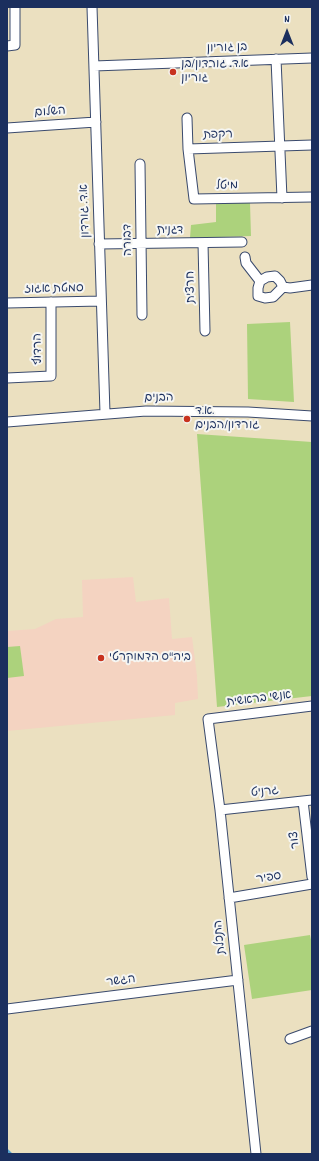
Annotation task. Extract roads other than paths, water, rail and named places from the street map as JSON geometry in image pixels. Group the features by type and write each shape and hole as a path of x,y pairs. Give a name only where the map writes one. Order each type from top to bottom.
{"street":[{"path":"7,46 15,46 15,7"},
{"name":"א.ד. גורדון","path":"92,7 104,413"},
{"name":"בן גוריון","path":"94,66 312,58"},
{"path":"276,59 282,198"},
{"name":"רקפת","path":"187,118 188,149 312,145"},
{"name":"השלום","path":"7,128 96,122"},
{"name":"מיטל","path":"188,149 194,199 312,197"},
{"name":"דבורה","path":"140,164 142,315"},
{"name":"דגנית","path":"99,244 242,242"},
{"name":"חרצית","path":"203,243 205,331"},
{"path":"245,257 246,263 260,281"},
{"path":"275,276 283,287 273,297 265,298 258,296 260,281 267,277 275,276"},
{"path":"283,287 290,288 312,285"},
{"name":"סמטת אגוז","path":"7,303 101,301"},
{"name":"הרדוף","path":"7,378 51,376 50,302"},
{"name":"הבנים","path":"7,422 146,410 189,410 312,416"},
{"name":"אנשי בראשית","path":"208,718 312,706"},
{"name":"התכלת","path":"208,718 220,810 256,1154"},
{"name":"גרניט","path":"220,810 308,800"},
{"name":"צור","path":"308,800 312,877"},
{"name":"ספיר","path":"229,898 312,884"},
{"name":"הגשר","path":"7,1009 238,980"},
{"path":"290,1039 312,1031"}],"waterway":[{"path":"7,1150 11,1154"}],"place":[{"name":"א.ד. גורדון/בן גוריון","path":"173,72"},
{"name":"א.ד. גורדון/הבנים","path":"187,419"},
{"name":"ביה\"ס הדמוקרטי","path":"101,658"}]}
